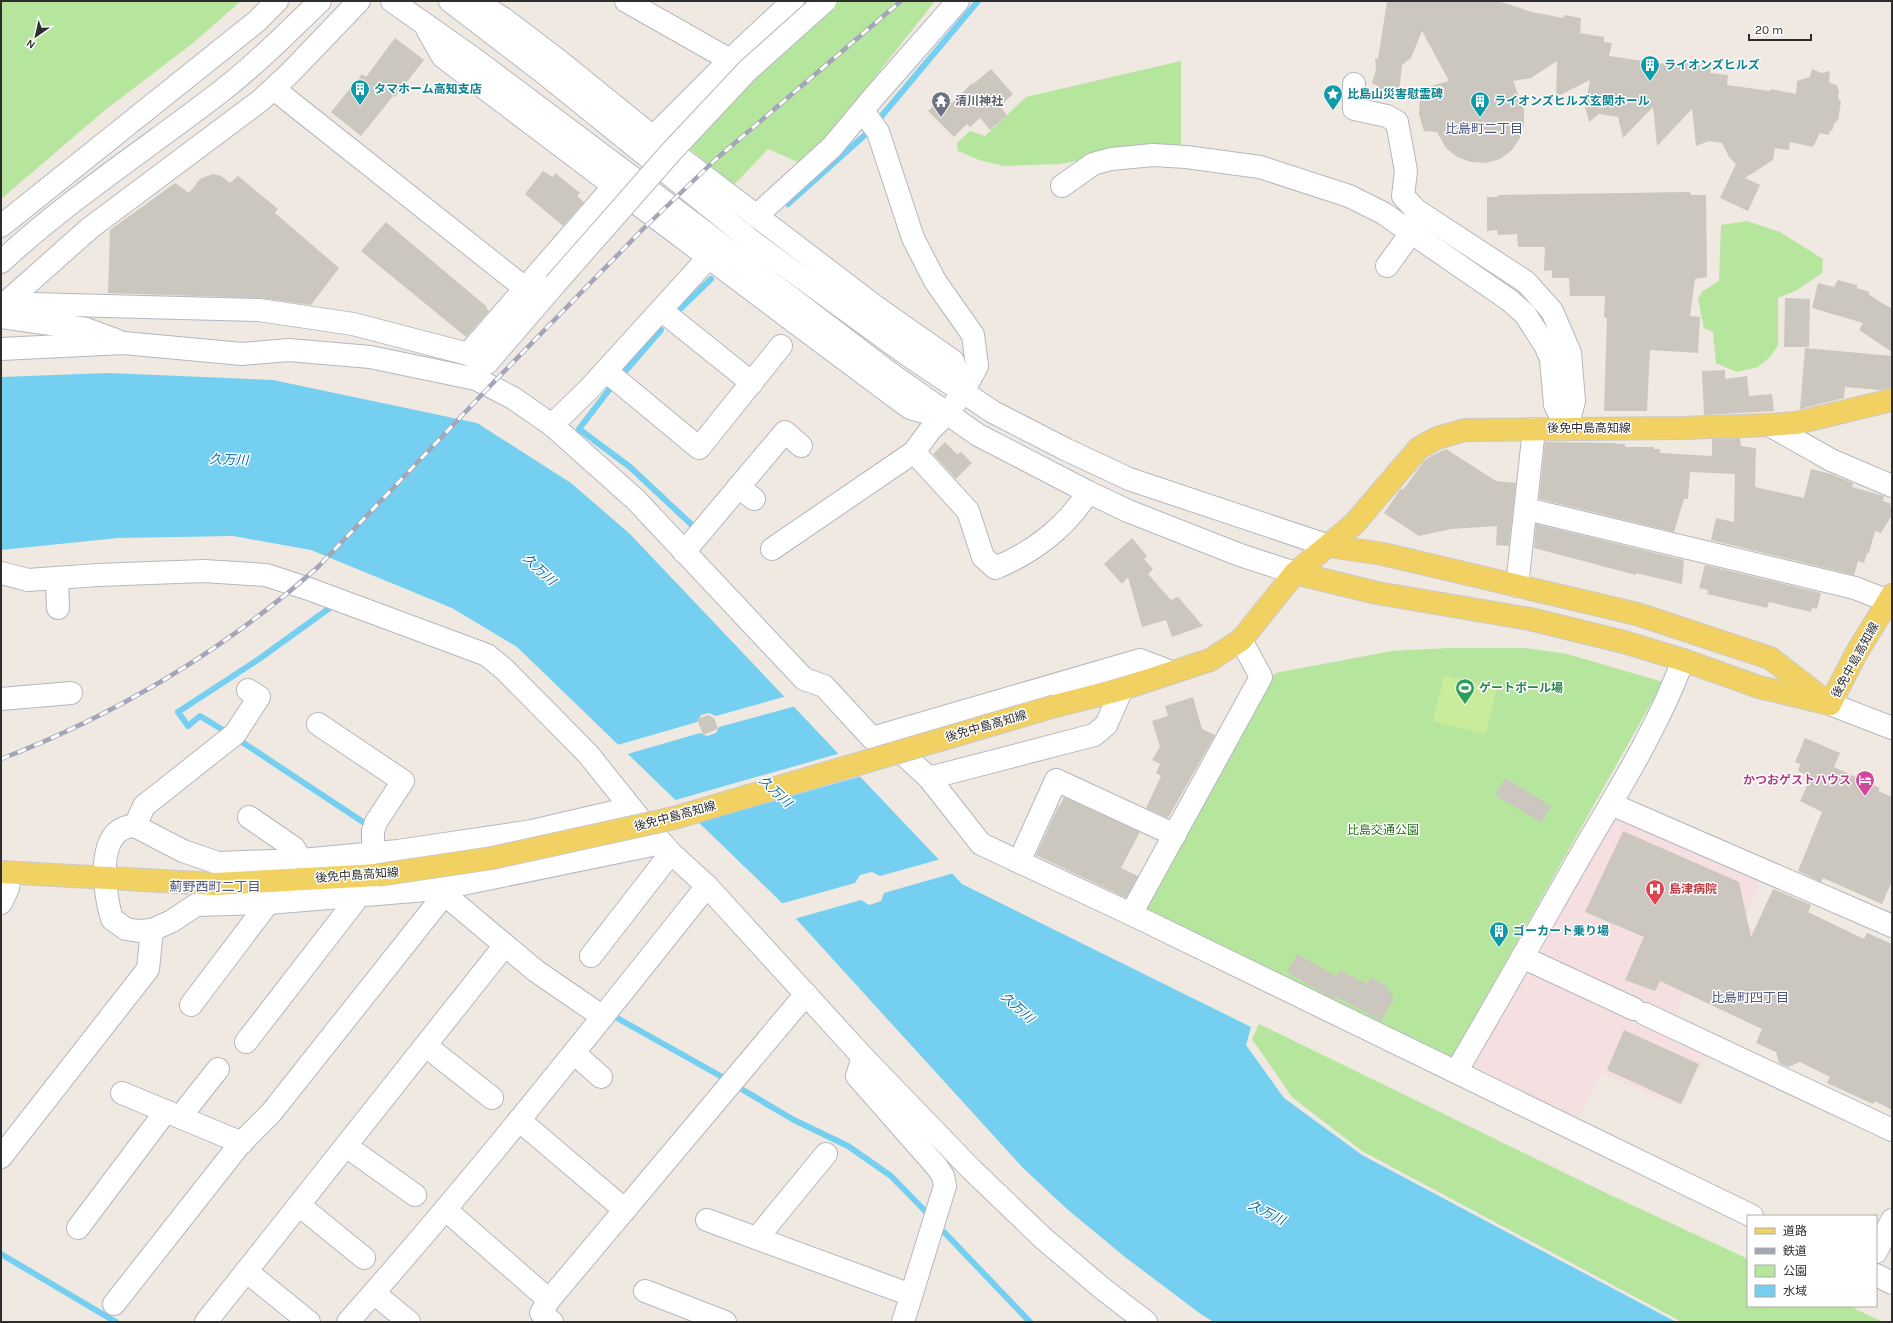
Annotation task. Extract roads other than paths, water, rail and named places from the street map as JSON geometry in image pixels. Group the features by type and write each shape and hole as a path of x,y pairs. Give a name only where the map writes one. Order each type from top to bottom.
{"main road":[{"name":"後免中島高知線","path":"5,872 215,884 378,875 492,858 674,818 1055,706 1122,689 1210,660 1241,640 1295,573 1354,524 1419,448 1437,438 1465,430 1769,425 1796,423 1892,400"},
{"name":"後免中島高知線","path":"1329,546 1384,554 1637,614 1770,658 1830,704"},
{"name":"後免中島高知線","path":"1295,573 1377,593 1530,619 1624,642 1683,660 1759,687 1830,704"},
{"name":"後免中島高知線","path":"1830,704 1857,652 1890,598"}],"street":[{"path":"1,226 257,21 277,1"},
{"path":"1,262 71,204 220,92 276,44 320,1"},
{"path":"1,307 90,228 274,89 359,1"},
{"path":"392,1 423,22 947,414 978,435 1128,511 1206,542 1295,573"},
{"path":"450,1 544,74 758,246 905,353 993,412 1065,449 1129,479 1329,546"},
{"path":"476,1 504,19 558,60 653,137 876,307 953,361 963,392"},
{"path":"626,1 730,60"},
{"path":"653,137 730,60 794,1"},
{"path":"1,313 32,304 259,310 353,324 468,354 487,363 671,152 748,70 825,1"},
{"path":"756,216 832,147 958,1"},
{"path":"423,22 443,57 614,185 708,258 910,408 920,411 947,414"},
{"path":"1354,84 1354,109 1387,116 1397,122 1406,171 1403,196 1416,210 1526,282 1552,311 1570,353 1574,401 1567,428"},
{"path":"274,89 526,289"},
{"path":"772,549 914,452 931,430 947,414 963,392 977,366 973,335 935,281 917,245 878,132 863,111"},
{"path":"1062,186 1093,164 1111,159 1153,155 1186,157 1260,167 1349,196 1383,213 1509,300 1525,314 1545,345 1551,359 1555,405 1567,428"},
{"path":"468,354 526,289 614,185"},
{"path":"1387,266 1411,233"},
{"path":"552,425 606,371 708,258"},
{"path":"661,310 752,382"},
{"path":"1,317 86,329 124,343"},
{"path":"1,349 124,343 242,354 289,350 370,357 476,379 513,398 552,425 636,500 804,679 824,686 872,738 905,756 929,778 981,844 1131,914 1750,1215"},
{"path":"606,371 699,448 781,346"},
{"path":"1769,425 1830,460 1892,486"},
{"path":"1517,586 1534,429"},
{"path":"684,552 746,493 784,432 801,446"},
{"path":"914,452 968,511 983,557 995,568 1033,550 1075,512 1088,492"},
{"path":"1526,509 1855,588 1890,598"},
{"path":"1,573 28,580 204,571 266,575 464,645 487,655 505,670 588,754 641,814 667,848 707,886 863,1057 971,1169 1014,1212 1072,1264 1146,1322"},
{"path":"57,578 58,608"},
{"path":"1131,914 1261,678 1241,640"},
{"path":"872,738 1140,660 1171,672"},
{"path":"1456,1072 1611,804 1646,739 1676,678 1683,660"},
{"path":"929,778 1094,735 1106,725 1122,689"},
{"path":"135,826 144,806 235,734 259,697 248,690"},
{"path":"1,700 70,693"},
{"path":"1830,704 1892,728"},
{"path":"318,724 403,781 376,822 373,831 373,852"},
{"path":"1019,862 1056,780 1175,835"},
{"path":"1611,804 1892,926"},
{"path":"641,814 398,851 373,852 301,860 218,863 189,854 135,826 126,826 113,835 105,857 105,878 108,906 112,919 126,929 139,931 152,930 172,921 196,905 268,903 441,892 667,848"},
{"path":"249,817 294,848 301,860"},
{"path":"591,956 667,848"},
{"path":"1,903 8,888 5,872"},
{"path":"348,1322 446,1210 707,886"},
{"path":"441,892 536,971 603,1017"},
{"path":"114,1304 242,1143 271,1113 441,892"},
{"path":"246,1042 360,896"},
{"path":"192,1005 268,903"},
{"path":"1,1157 148,969 152,930"},
{"path":"206,1322 505,945"},
{"path":"1522,957 1892,1130"},
{"path":"446,1210 544,1314 625,1210 806,994"},
{"path":"426,1046 492,1098"},
{"path":"574,1053 601,1077"},
{"path":"863,1057 857,1076 943,1176 945,1186 943,1197 911,1295 906,1320"},
{"path":"78,1228 173,1114 218,1069"},
{"path":"122,1093 242,1143"},
{"path":"519,1120 625,1210"},
{"path":"346,1146 415,1195"},
{"path":"757,1238 826,1154"},
{"path":"299,1205 364,1258"},
{"path":"707,1220 911,1295"},
{"path":"1877,1250 1892,1220"},
{"path":"246,1271 309,1322"},
{"path":"1877,1276 1892,1283"},
{"path":"645,1291 725,1322"},
{"path":"374,1292 409,1322"}],"water":[{"name":"久万川","path":"109,373 273,380 477,423 571,483 630,534 962,884 1251,1027 1246,1045 1284,1098 1362,1155 1676,1322 1214,1322 1202,1315 1125,1257 1067,1209 1023,1168 778,899 517,647 452,608 311,550 233,536 118,538 1,550 1,377"}],"waterway":[{"path":"880,118 978,1"},
{"path":"788,204 866,134"},
{"path":"680,309 711,279"},
{"path":"622,375 661,330"},
{"path":"612,386 579,429 630,467 692,525"},
{"path":"223,730 200,716 188,726 178,712 259,659 331,607"},
{"path":"242,742 366,824"},
{"path":"617,1018 724,1078"},
{"path":"743,1090 794,1120 848,1146 891,1176 927,1213"},
{"path":"944,1232 1030,1322"},
{"path":"1,1254 116,1322"}],"railway":[{"path":"1,759 86,722 128,701 208,652 283,597 318,567 492,384 642,230 715,160 901,1"}],"place":[{"name":"ライオンズヒルズ","path":"1650,82"},
{"name":"タマホーム高知支店","path":"360,106"},
{"name":"比島山災害慰霊碑","path":"1333,111"},
{"name":"清川神社","path":"941,118"},
{"name":"ライオンズヒルズ玄関ホール","path":"1480,118"},
{"name":"ゲートボール場","path":"1465,705"},
{"name":"かつおゲストハウス","path":"1865,797"},
{"name":"島津病院","path":"1655,906"},
{"name":"ゴーカート乗り場","path":"1499,948"}],"district":[{"name":"比島町二丁目","path":"1484,128"},
{"name":"薊野西町二丁目","path":"215,886"},
{"name":"比島町四丁目","path":"1750,997"}],"park label":[{"name":"比島交通公園","path":"1383,830"}]}
